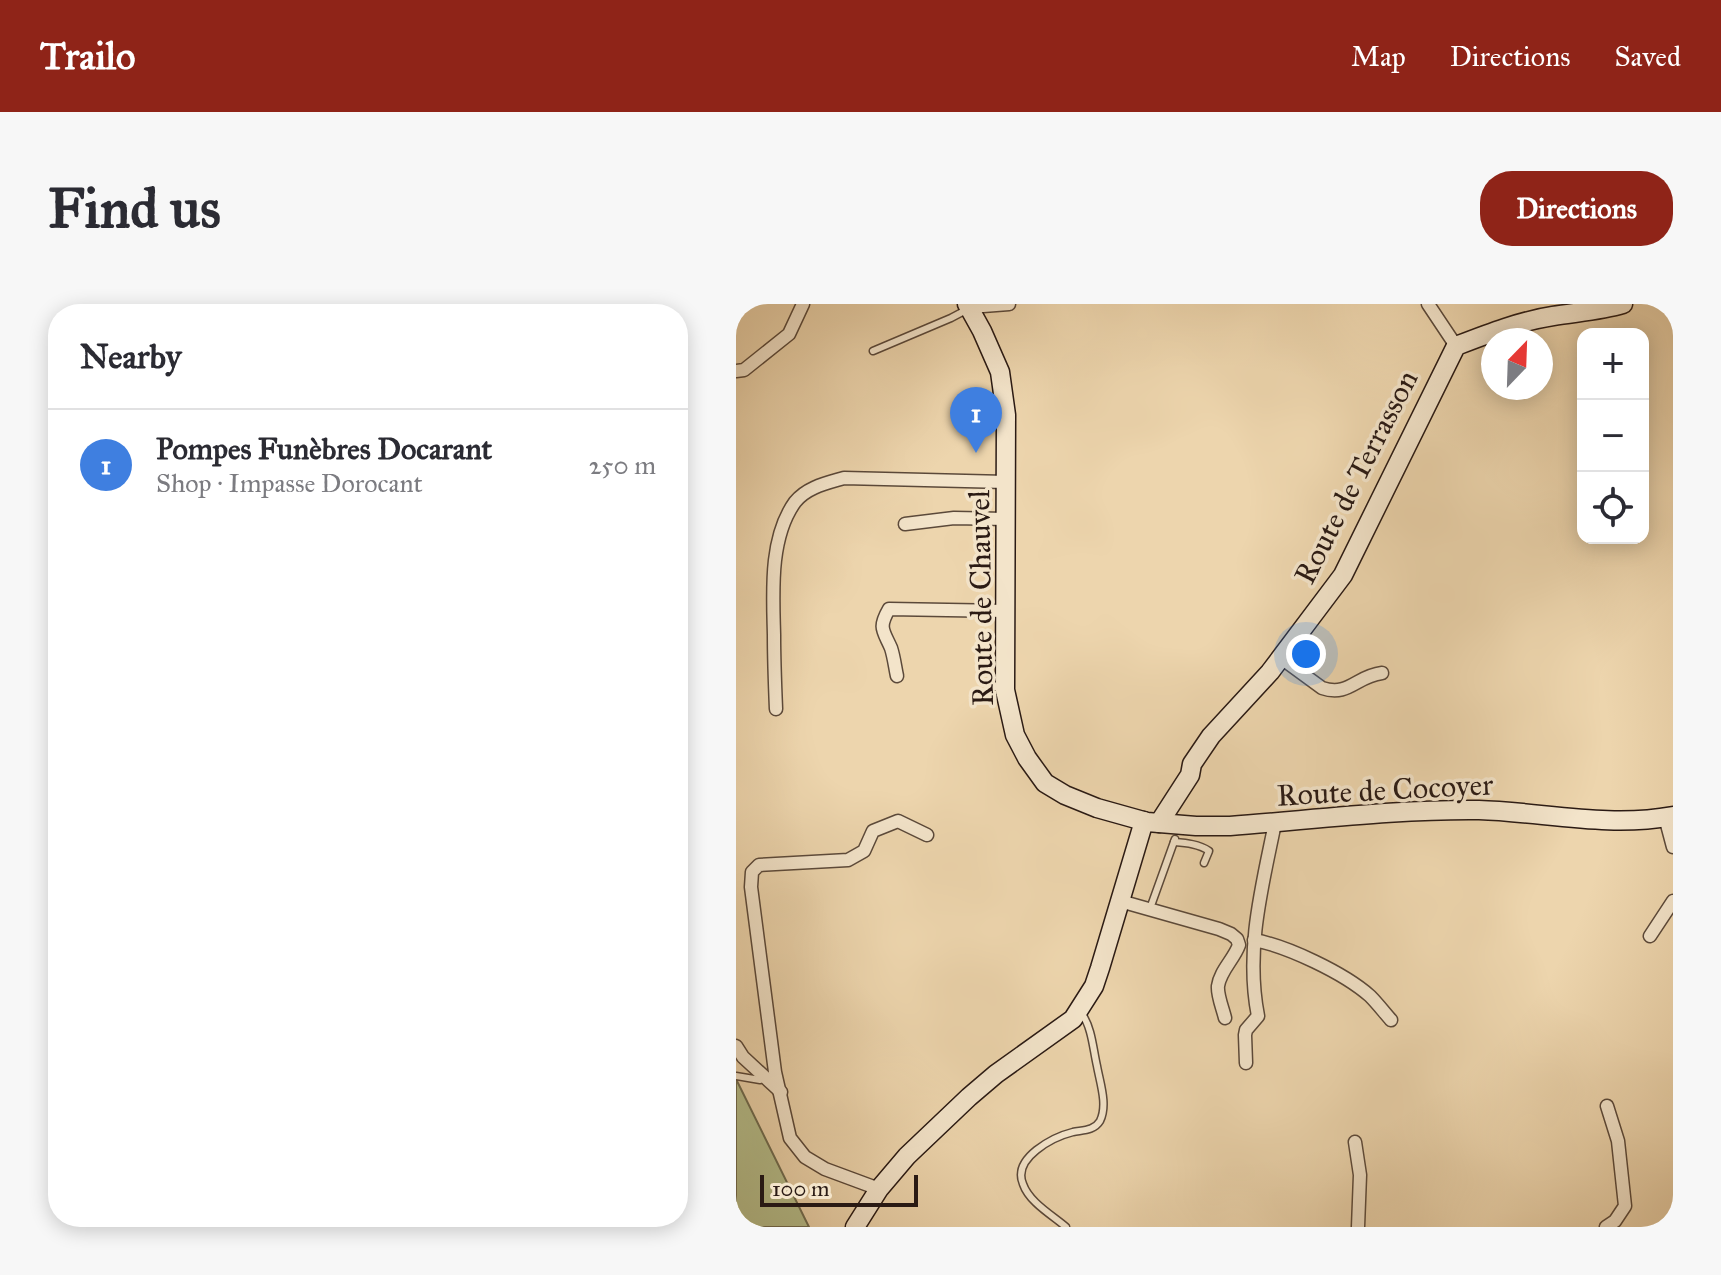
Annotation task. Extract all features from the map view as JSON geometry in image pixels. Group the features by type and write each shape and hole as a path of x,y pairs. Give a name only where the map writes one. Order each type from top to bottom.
{"street":[{"path":"736,371 744,370 789,334 803,304"},
{"path":"969,306 1009,304"},
{"path":"1428,304 1456,346 1551,316 1608,309 1623,304"},
{"name":"Route de Chauvel","path":"969,306 1000,372 1006,415 1005,690 1015,735 1045,783 1097,808 1165,828"},
{"name":"Route de Terrasson","path":"1080,1011 1094,986 1120,901 1175,815 1173,800 1190,775 1192,764 1211,736 1281,658 1343,575 1456,346"},
{"path":"776,709 773,565 784,524 795,502 805,492 844,478 1006,482"},
{"path":"905,524 954,518 1006,519"},
{"path":"897,676 892,651 881,627 889,609 1006,611"},
{"path":"1281,658 1330,691 1345,690 1370,675 1382,673"},
{"name":"Route de Terrasson","path":"1165,828 1182,770 1192,764"},
{"name":"Route de Cocoyer","path":"1165,828 1440,810 1606,821 1669,817"},
{"path":"1669,817 1673,847"},
{"path":"879,1189 825,1169 805,1157 790,1138 775,1072 751,887 752,872 759,865 848,860 864,851 873,831 898,821 927,835"},
{"path":"1246,1063 1246,1030 1258,1016 1254,994 1256,918 1275,823"},
{"path":"1120,901 1219,929 1237,939 1237,951 1218,985 1225,1018"},
{"path":"1650,936 1673,901"},
{"path":"1254,940 1292,953 1352,983 1371,997 1391,1020"},
{"path":"855,1227 879,1189 907,1156 996,1074 1080,1011"},
{"path":"736,1046 743,1057 781,1092"},
{"path":"1606,1227 1615,1221 1625,1206 1618,1141 1607,1106"},
{"path":"1355,1142 1360,1175 1358,1227"}],"lane":[{"path":"873,351 951,318 969,306"},
{"path":"1152,903 1165,828 1207,849 1204,863"},
{"path":"1066,1227 1036,1201 1021,1180 1022,1170 1035,1150 1055,1138 1092,1129 1100,1121 1101,1089 1089,1029 1080,1011"},
{"path":"736,1076 765,1078"}],"green space":[{"path":"736,1079 809,1227 743,1227 740,1224 736,1227"}],"place":[{"name":"Pompes Funèbres Docarant","path":"976,453"}]}
